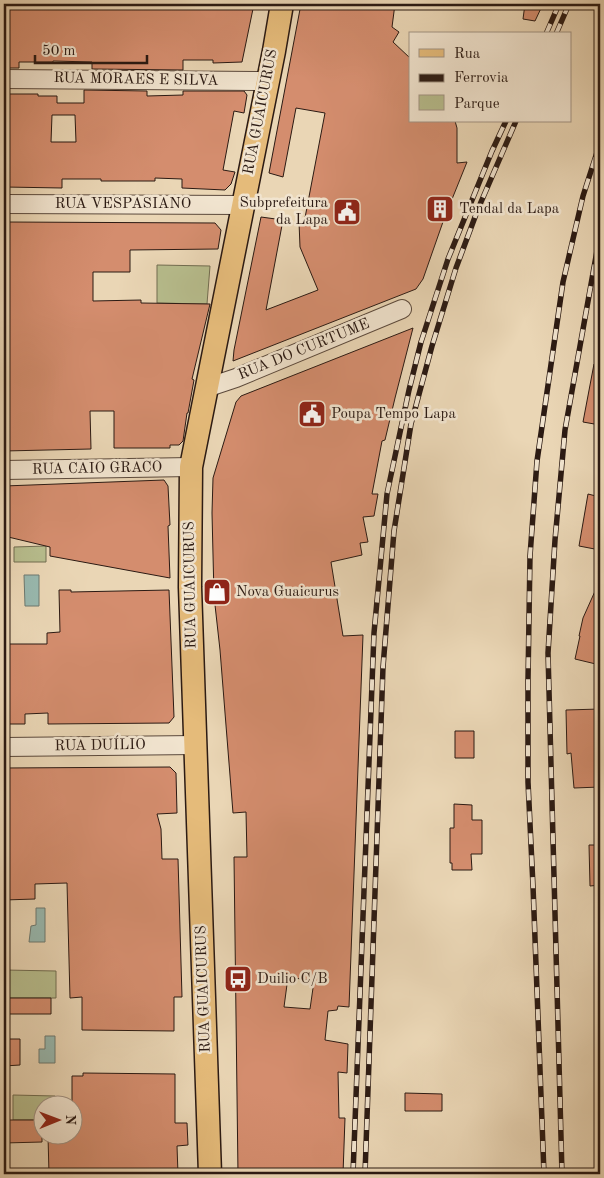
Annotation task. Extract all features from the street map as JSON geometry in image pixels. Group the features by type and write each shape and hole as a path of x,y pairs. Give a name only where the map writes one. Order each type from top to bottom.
{"main road":[{"name":"RUA GUAICURUS","path":"210,1174 190,587 191,467 282,4"}],"street":[{"name":"RUA MORAES E SILVA","path":"4,79 268,81"},
{"name":"RUA VESPASIANO","path":"4,204 243,205"},
{"name":"RUA DO CURTUME","path":"206,388 236,378 402,309"},
{"name":"RUA CAIO GRACO","path":"4,470 191,467"},
{"name":"RUA DUÍLIO","path":"4,747 196,745"}],"green space":[{"path":"157,265 210,266 207,304 157,303"},
{"path":"46,546 46,562 14,562 14,547"},
{"path":"5,970 56,971 56,998 6,998"},
{"path":"13,1095 55,1096 32,1096 32,1120 13,1120"}],"water":[{"path":"24,575 39,575 39,606 25,606"},
{"path":"36,908 45,908 45,942 29,942 31,926 36,925"},
{"path":"45,1036 55,1036 55,1063 39,1063 39,1049 45,1049"}],"building":[{"path":"4,4 254,4 242,62 213,63 213,60 183,60 183,70 92,69 92,62 53,61 19,62 19,68 4,68"},
{"path":"301,4 395,4 392,27 399,32 393,42 409,57 409,122 455,122 457,163 467,162 423,279 416,289 233,361 261,217 283,220 266,310 318,290 300,247 299,222 304,223 325,113 296,108 283,177 269,173"},
{"path":"525,4 543,4 535,21 523,19"},
{"path":"84,90 147,91 147,96 183,95 183,91 244,91 247,95 244,113 234,111 223,170 235,172 231,184 225,190 182,188 182,179 155,178 155,181 101,181 101,179 62,179 62,188 5,187 4,94 57,96 57,103 84,103","holes":["52,115 75,115 76,142 51,142"]},
{"path":"7,222 215,223 221,230 218,249 130,250 130,272 93,272 93,301 141,300 141,303 210,304 192,379 194,380 183,441 179,445 170,445 170,448 114,448 114,411 90,411 91,449 4,451 4,291 8,291"},
{"path":"413,328 385,440 382,441 372,494 378,494 374,516 363,517 368,542 360,543 362,555 331,562 343,636 363,635 349,1007 338,1006 337,1010 328,1011 325,1040 348,1044 347,1073 338,1072 339,1118 345,1118 343,1174 238,1174 234,857 247,857 246,812 233,813 214,596 212,513 213,478 236,402 241,396","holes":["288,977 314,981 310,1009 284,1007"]},
{"path":"594,364 600,365 600,425 583,422"},
{"path":"164,480 168,486 170,578 50,556 50,547 4,536 4,486"},
{"path":"588,494 600,497 600,550 579,546"},
{"path":"600,580 600,665 575,659 583,618"},
{"path":"59,590 71,590 71,592 169,590 174,717 169,723 48,724 48,713 25,714 25,724 4,724 4,644 47,644 47,633 60,632"},
{"path":"600,709 600,787 574,788 571,753 567,754 566,710"},
{"path":"455,731 474,731 474,758 455,758"},
{"path":"170,767 176,773 177,813 157,814 161,829 162,859 178,859 182,997 174,997 174,1031 82,1030 82,997 70,998 67,883 35,884 35,899 4,900 4,768"},
{"path":"454,804 472,805 472,820 482,820 482,854 471,854 472,870 452,870 452,863 450,863 450,828 454,828"},
{"path":"589,845 600,845 600,885 590,886"},
{"path":"4,998 51,998 51,1014 4,1014"},
{"path":"4,1039 20,1039 20,1065 4,1066"},
{"path":"83,1073 175,1074 175,1123 187,1123 188,1145 177,1146 178,1174 129,1174 129,1169 74,1169 74,1174 49,1174 48,1146 82,1146 82,1096 72,1096 72,1076 83,1076"},
{"path":"405,1093 442,1094 442,1111 405,1111"},
{"path":"4,1120 32,1120 32,1142 4,1143"}],"railway":[{"path":"547,32 559,4"},
{"path":"557,32 569,4"},
{"path":"353,1174 374,633 387,494 421,342 448,259 506,122"},
{"path":"365,1174 383,667 394,531 411,424 432,346 456,268 478,209 516,122"},
{"path":"544,1174 528,782 530,556 537,461 563,282 583,196 600,143"},
{"path":"562,1174 548,653 555,540 565,430 600,234"}],"place":[{"name":"Tendal da Lapa","path":"440,209"},
{"name":"Subprefeitura da Lapa","path":"347,212"},
{"name":"Poupa Tempo Lapa","path":"312,414"},
{"name":"Nova Guaicurus","path":"217,592"},
{"name":"Duilio C/B","path":"238,979"}]}
